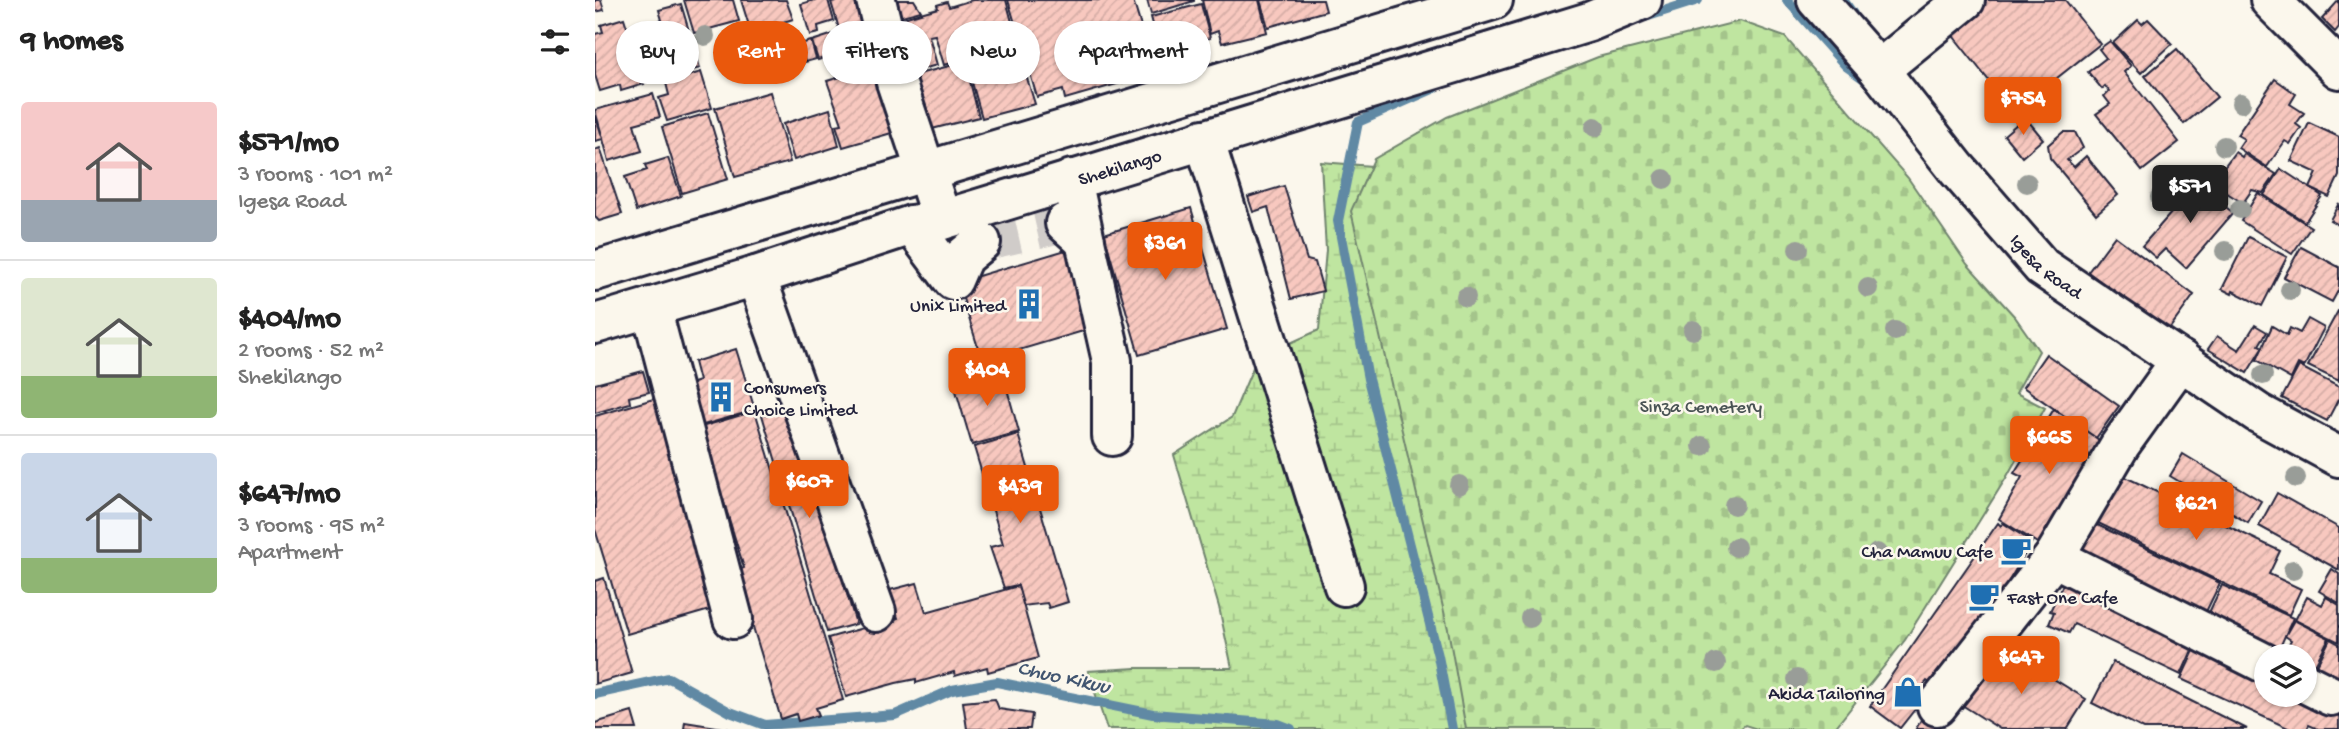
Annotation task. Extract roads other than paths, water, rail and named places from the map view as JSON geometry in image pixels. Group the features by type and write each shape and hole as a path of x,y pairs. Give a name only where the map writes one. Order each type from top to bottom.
{"main road":[{"path":"876,0 897,82 926,174 927,223 953,280 963,257 981,242"},
{"path":"595,271 926,174 1493,0"},
{"name":"Shekilango","path":"595,324 1590,22 1642,0"},
{"name":"Igesa Road","path":"1817,0 1879,69 1957,169 2042,267 2258,413 2339,457"},
{"path":"1879,69 1965,0"},
{"path":"2270,0 2339,69"},
{"path":"1039,138 1064,181 1075,232 1112,361 1112,436"},
{"path":"1204,139 1344,586"},
{"path":"756,276 876,612"},
{"path":"651,307 733,618"},
{"path":"1937,705 2054,558 2120,445 2181,360"},
{"path":"2054,558 2254,658"}],"waterway":[{"path":"1645,17 1698,0"},
{"path":"1787,0 1846,66 1867,81"},
{"path":"1843,0 1853,14"},
{"path":"1435,88 1358,122 1338,221 1368,379 1438,656 1452,729"},
{"name":"Chuo Kikuu","path":"595,694 669,678 730,712 765,725 895,715 952,690 997,682 1153,714 1278,724 1291,729"}],"tunnel":[{"path":"981,242 1065,223"}],"place":[{"name":"Unix Limited","path":"1029,304"},
{"name":"Consumers Choice Limited","path":"721,397"},
{"name":"Cha Mamuu Cafe","path":"2016,550"},
{"name":"Fast One Cafe","path":"1984,596"},
{"name":"Akida Tailoring","path":"1908,692"}],"park label":[{"name":"Sinza Cemetery","path":"1701,405"}]}
